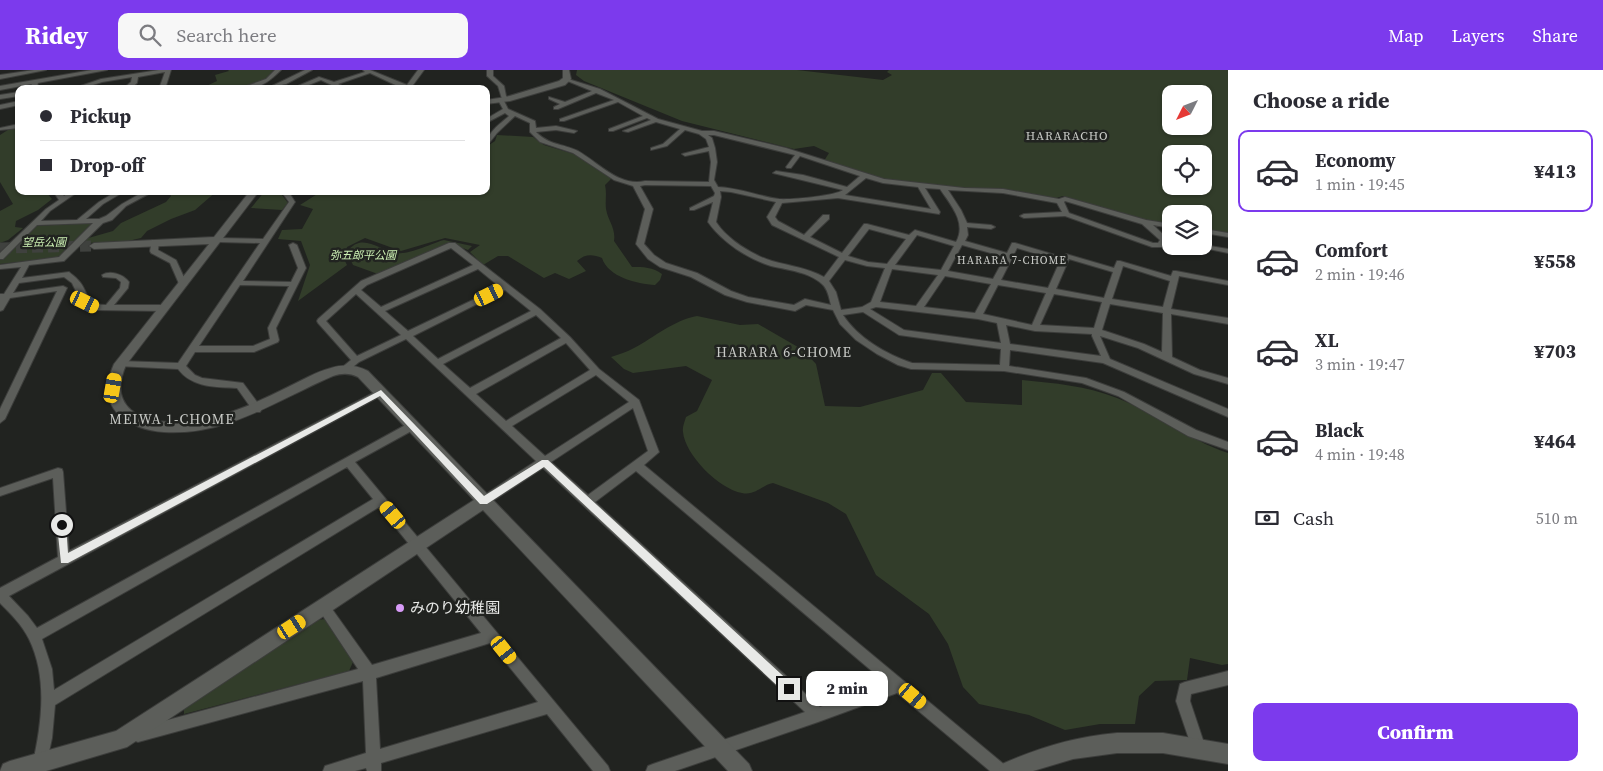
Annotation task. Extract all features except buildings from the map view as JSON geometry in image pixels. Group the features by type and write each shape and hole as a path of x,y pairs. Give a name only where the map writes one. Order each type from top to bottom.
{"street":[{"path":"0,77 43,70"},
{"path":"35,85 78,72 104,70"},
{"path":"88,85 101,81 168,70 163,85"},
{"path":"257,85 268,80 278,70"},
{"path":"278,85 309,70"},
{"path":"410,70 420,71 410,85"},
{"path":"490,70 490,76 501,86 506,110 512,116 490,139"},
{"path":"566,70 567,79"},
{"path":"302,85 321,78 333,84 350,75 368,71 401,85"},
{"path":"131,85 134,83 134,76"},
{"path":"490,102 534,92 567,79 598,90 664,124 701,133 709,138 714,162 711,176 716,190 712,222 722,234 757,258 825,281 833,293 837,310 845,325 900,362 911,366 1004,368 1063,376 1121,394 1192,433 1228,446"},
{"path":"268,80 290,85"},
{"path":"0,88 15,87"},
{"path":"556,108 598,90"},
{"path":"0,97 15,95"},
{"path":"551,98 565,104"},
{"path":"562,120 619,100"},
{"path":"0,107 15,104"},
{"path":"490,119 506,110"},
{"path":"506,110 533,122 533,130 536,136 546,144 574,152 616,178 636,185 645,183 731,190 780,201 839,196 936,212 920,185"},
{"path":"610,130 647,116"},
{"path":"626,131 656,120"},
{"path":"612,121 621,126"},
{"path":"653,129 664,124"},
{"path":"2,129 15,127"},
{"path":"533,130 556,128 574,131"},
{"path":"653,149 665,145 684,128"},
{"path":"701,133 714,133 784,149 864,176 902,184 964,190 1002,190 1060,201 1065,199 1145,222 1162,225"},
{"path":"685,154 712,148"},
{"path":"789,167 798,155"},
{"path":"776,173 803,177 848,189"},
{"path":"839,196 864,176"},
{"path":"636,185 650,212 642,232 640,244 651,258 663,265 694,275 737,297 795,308 805,302 837,310 864,309 875,304 919,308 978,316 1034,328 1097,331 1141,346 1197,372 1228,382"},
{"path":"919,308 943,273 964,235 964,225 959,212 942,188"},
{"path":"692,209 716,190"},
{"path":"59,195 62,199"},
{"path":"0,257 34,223 69,195"},
{"path":"80,221 101,203 115,195"},
{"path":"34,223 100,221 109,218 124,205 143,195"},
{"path":"252,195 120,364 113,388 115,399 127,414 149,424 162,427 202,426 239,416 322,376 350,365 506,287"},
{"path":"181,366 292,202 287,195"},
{"path":"780,201 771,217 772,220 842,256 867,264 995,281 1228,321"},
{"path":"1060,201 1066,214"},
{"path":"1024,216 1066,214 1152,245 1162,245"},
{"path":"805,238 826,217"},
{"path":"0,267 61,259 100,221"},
{"path":"1145,222 1162,237"},
{"path":"964,225 991,227"},
{"path":"825,281 842,256 867,226 910,238"},
{"path":"875,304 889,268 915,232 1009,256"},
{"path":"1212,232 1228,235"},
{"path":"94,246 218,240 267,241"},
{"path":"155,242 154,251 174,262 183,284"},
{"path":"193,349 254,349 275,340 272,328 302,268 293,245"},
{"path":"587,502 638,466 654,452 636,402 596,371 567,339 537,311 452,245 364,283 321,321 350,365 363,374 381,392 411,426 742,771"},
{"path":"978,316 1015,245 1064,260"},
{"path":"1212,249 1228,252"},
{"path":"1034,328 1066,256 1117,271"},
{"path":"0,308 3,296 16,281 27,263"},
{"path":"1105,360 1106,357 1096,336 1120,264 1174,280"},
{"path":"380,310 478,266"},
{"path":"1167,358 1167,310 1176,273 1228,283"},
{"path":"16,281 66,274 76,282 85,302 96,308 164,308"},
{"path":"106,275 123,278 125,282 124,288 108,308"},
{"path":"238,283 294,284"},
{"path":"0,419 62,288 3,296"},
{"path":"356,290 380,310 818,715"},
{"path":"864,309 902,333 1105,360 1228,413"},
{"path":"437,363 537,311"},
{"path":"1001,321 1006,347 1004,368"},
{"path":"470,393 567,339"},
{"path":"120,364 181,366"},
{"path":"181,366 186,375 195,380 240,385 256,409"},
{"path":"505,426 596,371"},
{"path":"39,767 49,701 44,664 35,636 17,612 0,595 381,392"},
{"path":"0,396 12,394"},
{"path":"120,740 636,402"},
{"path":"35,636 411,426"},
{"path":"348,461 603,771"},
{"path":"638,466 1001,771"},
{"path":"0,492 58,472 64,560"},
{"path":"49,701 381,500"},
{"path":"323,606 369,673 374,764"},
{"path":"10,771 39,767 120,740 369,673 492,636"},
{"path":"1218,754 1183,700 1185,689 1228,678"},
{"path":"653,771 721,749 899,685"},
{"path":"330,771 374,764 549,706"},
{"path":"1009,771 1053,754 1098,745 1141,742 1218,754"}],"green space":[{"path":"277,70 269,77 251,85 208,85 217,81 215,75 229,71"},
{"path":"577,70 797,70 883,80 892,75 887,72 889,70 1228,70 1228,234 1212,231 1212,205 1162,205 1162,223 1145,220 1063,196 1056,198 1004,189 958,188 881,179 824,161 829,153 814,146 794,149 682,121 584,81 576,75"},
{"path":"15,128 15,195 48,195 52,199 38,210 16,221 15,227 23,228 8,240 0,243 0,211 13,204 0,182 0,135"},
{"path":"497,135 533,137 544,145 584,157 598,170 612,178 605,185 606,209 614,232 614,241 632,267 644,267 655,270 662,274 660,280 655,285 632,281 610,270 602,258 589,255 577,261 586,271 569,279 555,273 544,278 508,256 498,256 483,265 470,252 480,245 445,238 401,251 365,238 347,247 344,259 347,265 298,301 310,265 301,241 278,239 282,230 302,229 313,209 300,205 316,195 490,195 490,144 495,141"},
{"path":"212,195 195,210 147,231 141,238 124,242 85,243 85,239 113,231 121,223 166,202 171,196"},
{"path":"262,195 282,195 288,203 282,210 251,208"},
{"name":"望岳公園","path":"94,223 64,254 56,258 0,264 0,260 34,226"},
{"name":"弥五郎平公園","path":"444,240 472,246 468,250 449,243 378,274 353,265 347,252 359,243 365,243 391,252 402,253 414,251"},
{"path":"697,316 740,325 758,324 803,350 816,364 825,406 860,407 923,390 932,373 941,373 966,402 1022,405 1022,380 1046,382 1082,388 1117,398 1214,448 1228,453 1228,664 1222,665 1190,658 1187,680 1155,681 1139,696 1135,724 1100,724 1065,730 1029,715 979,704 963,687 948,644 929,614 876,575 846,514 828,503 773,483 747,494 733,490 714,478 696,460 685,441 683,426 686,417 697,411 712,380 686,366 633,373 624,369 611,357 642,344 688,318"},
{"path":"325,619 353,662 349,671 184,714 184,708 317,620"}],"tunnel":[{"path":"0,248 94,246"}],"place":[{"name":"みのり幼稚園","path":"400,608"}],"district":[{"name":"HARARACHO","path":"1067,136"},
{"name":"HARARA 7-CHOME","path":"1012,260"},
{"name":"HARARA 6-CHOME","path":"784,352"},
{"name":"MEIWA 1-CHOME","path":"172,419"}],"route":[{"path":"62,525 64,560 381,392 484,502 545,463 789,689"}]}
